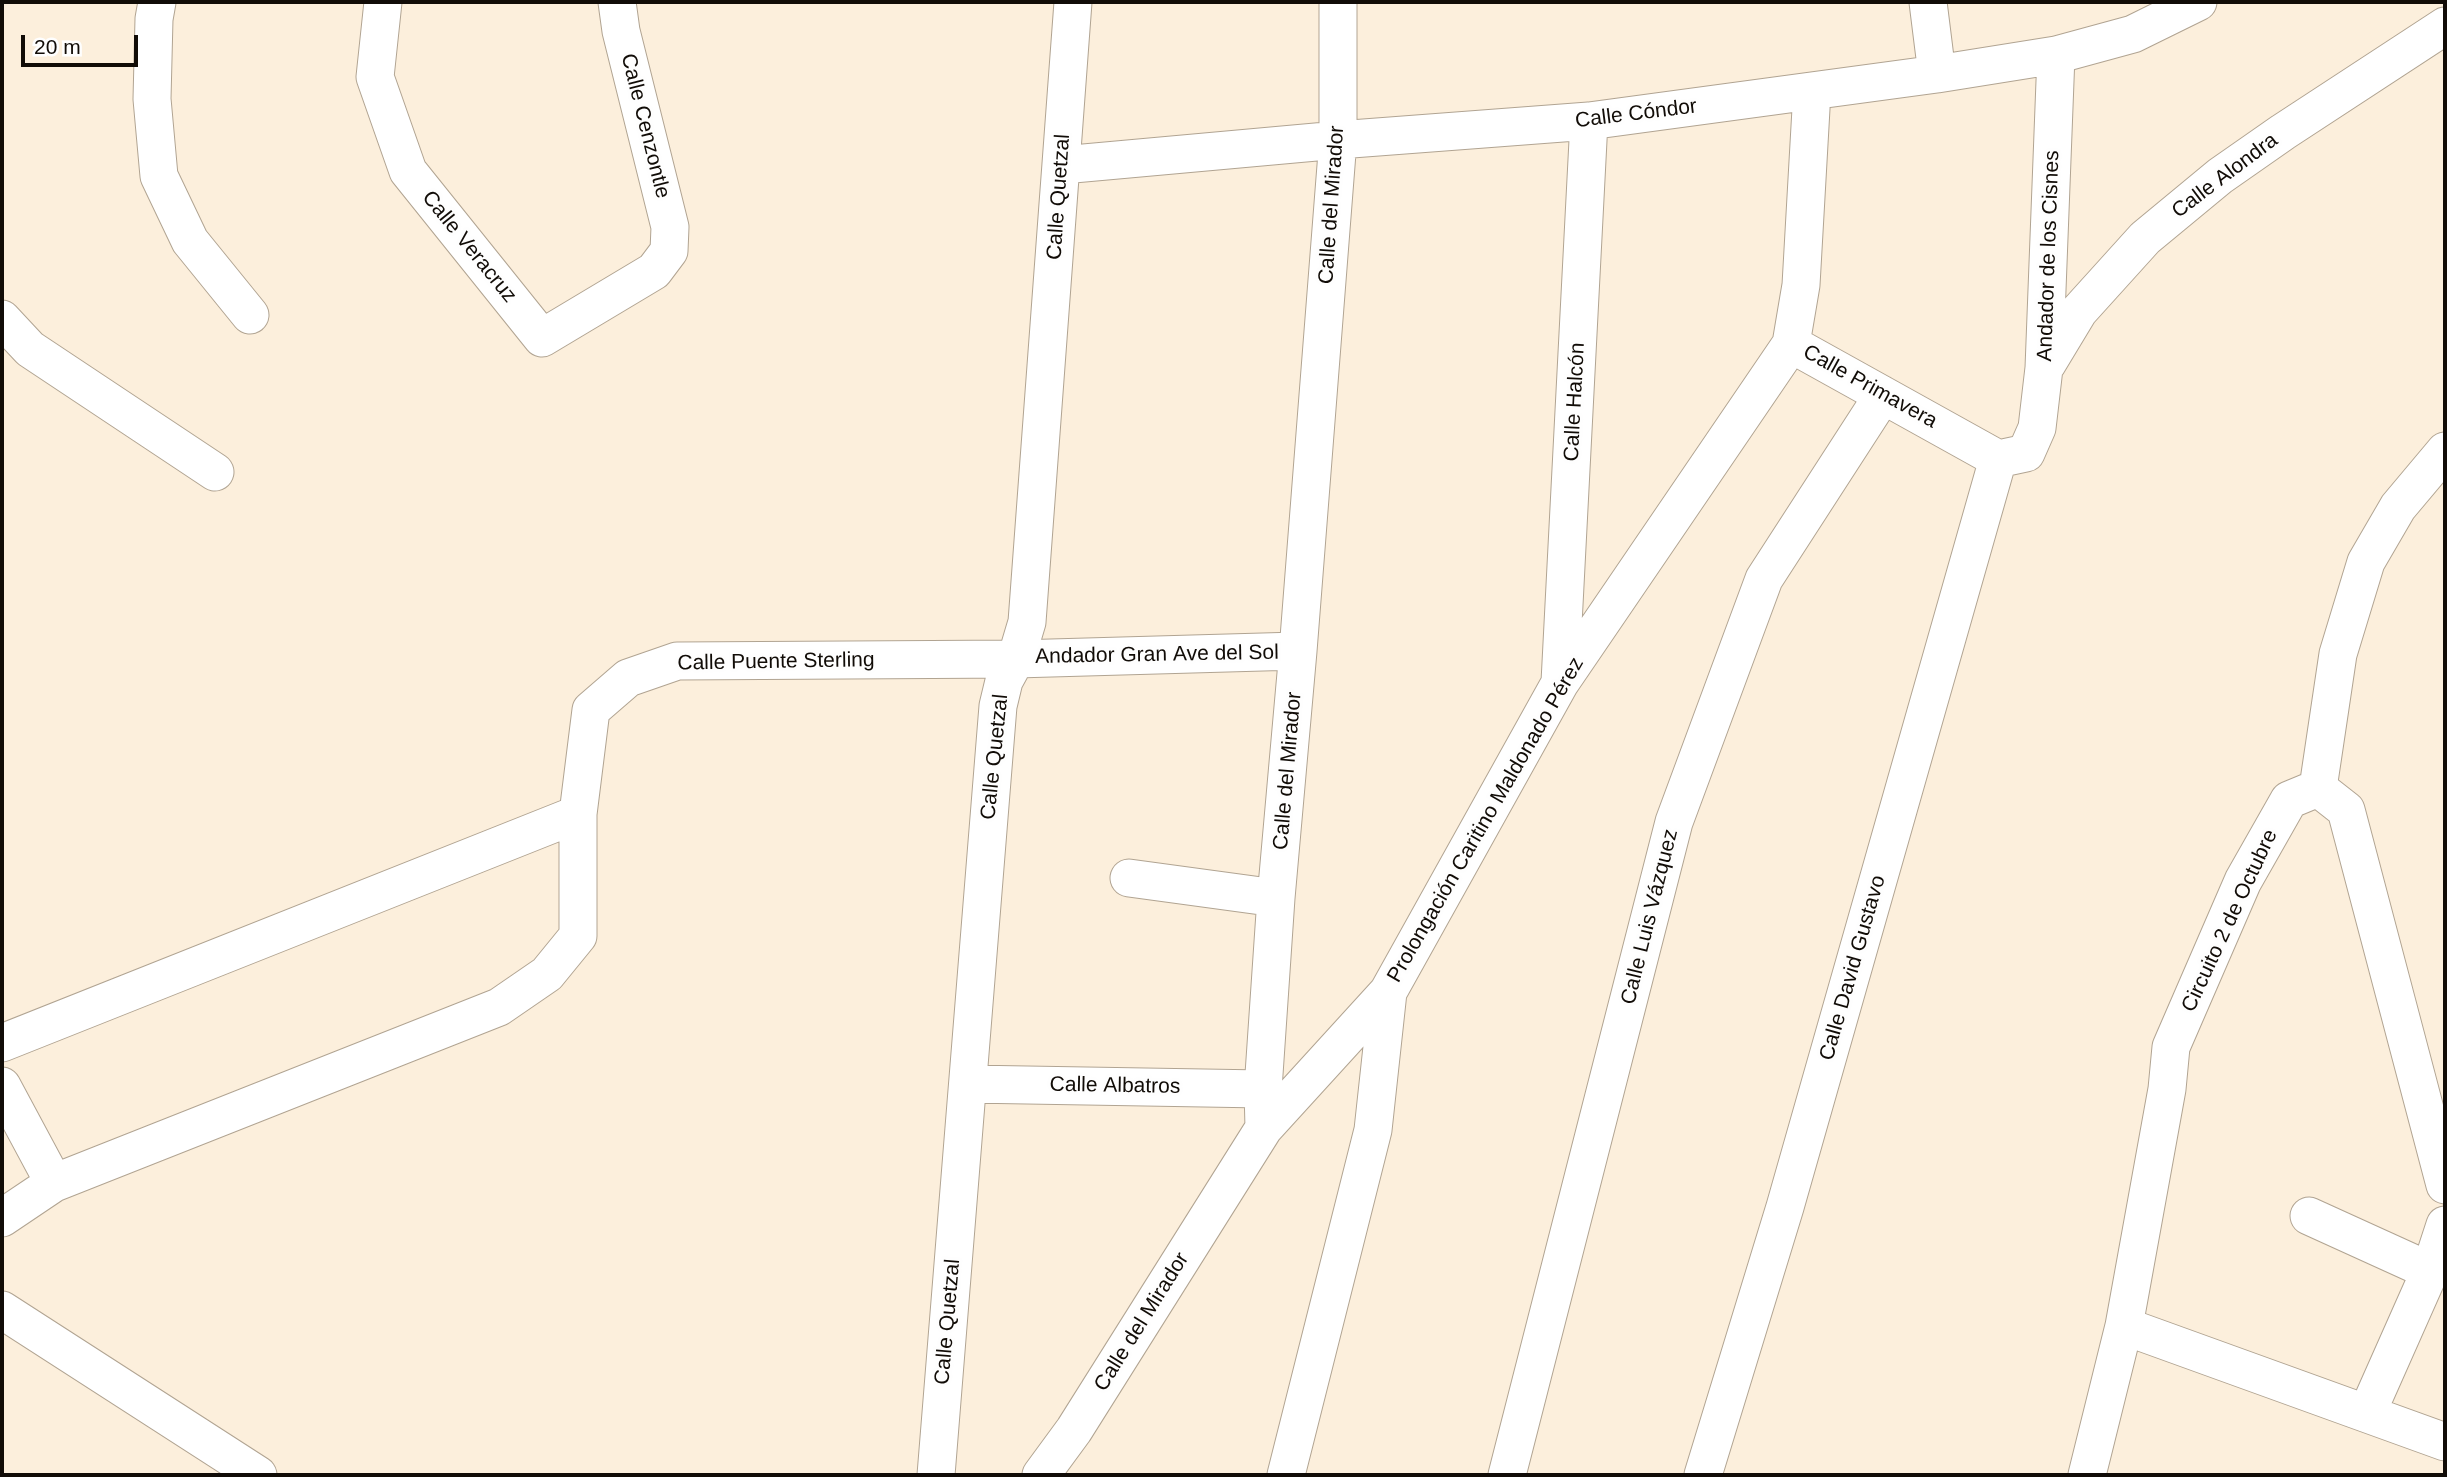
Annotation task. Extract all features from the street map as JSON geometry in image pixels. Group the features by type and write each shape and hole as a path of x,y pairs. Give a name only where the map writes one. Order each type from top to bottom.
{"street":[{"path":"157,2 154,19 152,99 159,176 190,241 250,315"},
{"name":"Calle Veracruz","path":"383,2 375,77 408,171 542,338 654,271 669,251"},
{"name":"Calle Cenzontle","path":"617,2 621,31 670,227 669,251"},
{"name":"Calle Quetzal","path":"936,1475 998,705 1004,681 1016,659 1027,622 1073,2"},
{"name":"Calle del Mirador","path":"1041,1475 1074,1430 1264,1128 1263,1088 1276,898 1338,140 1338,2"},
{"path":"1928,2 1937,74"},
{"name":"Calle Cóndor","path":"1062,164 1589,121 1937,74 2056,55 2133,34 2198,2"},
{"name":"Calle Alondra","path":"2044,368 2079,311 2145,238 2220,176 2445,26"},
{"name":"Andador de los Cisnes","path":"2012,456 2038,428 2044,368 2056,55"},
{"name":"Calle Primavera","path":"1812,91 1801,285 1791,344 1883,395 2012,456"},
{"name":"Calle Halcón","path":"1560,683 1589,121"},
{"path":"2,319 30,349 215,472"},
{"name":"Prolongación Caritino Maldonado Pérez","path":"1286,1475 1373,1130 1388,992 1560,683 1791,344"},
{"name":"Calle Luis Vázquez","path":"1507,1475 1674,822 1764,579 1883,395"},
{"path":"2445,451 2398,507 2366,562 2338,654 2319,788 2346,810 2445,1185"},
{"name":"Calle David Gustavo","path":"1703,1475 2012,456"},
{"name":"Andador Gran Ave del Sol","path":"1016,659 1298,651"},
{"name":"Calle Puente Sterling","path":"2,1218 54,1183 499,1007 547,974 578,936 578,814 591,710 628,678 677,661 1016,659"},
{"name":"Circuito 2 de Octubre","path":"2087,1475 2124,1326 2172,1047 2243,881 2289,800 2319,788"},
{"path":"2,1044 578,814"},
{"path":"1129,878 1276,898"},
{"path":"1264,1128 1388,992"},
{"name":"Calle Albatros","path":"968,1084 1263,1088"},
{"path":"2,1086 54,1183"},
{"path":"2309,1216 2430,1271"},
{"path":"2367,1413 2430,1271 2445,1226"},
{"path":"2,1310 258,1475"},
{"path":"2124,1326 2445,1443"}]}
